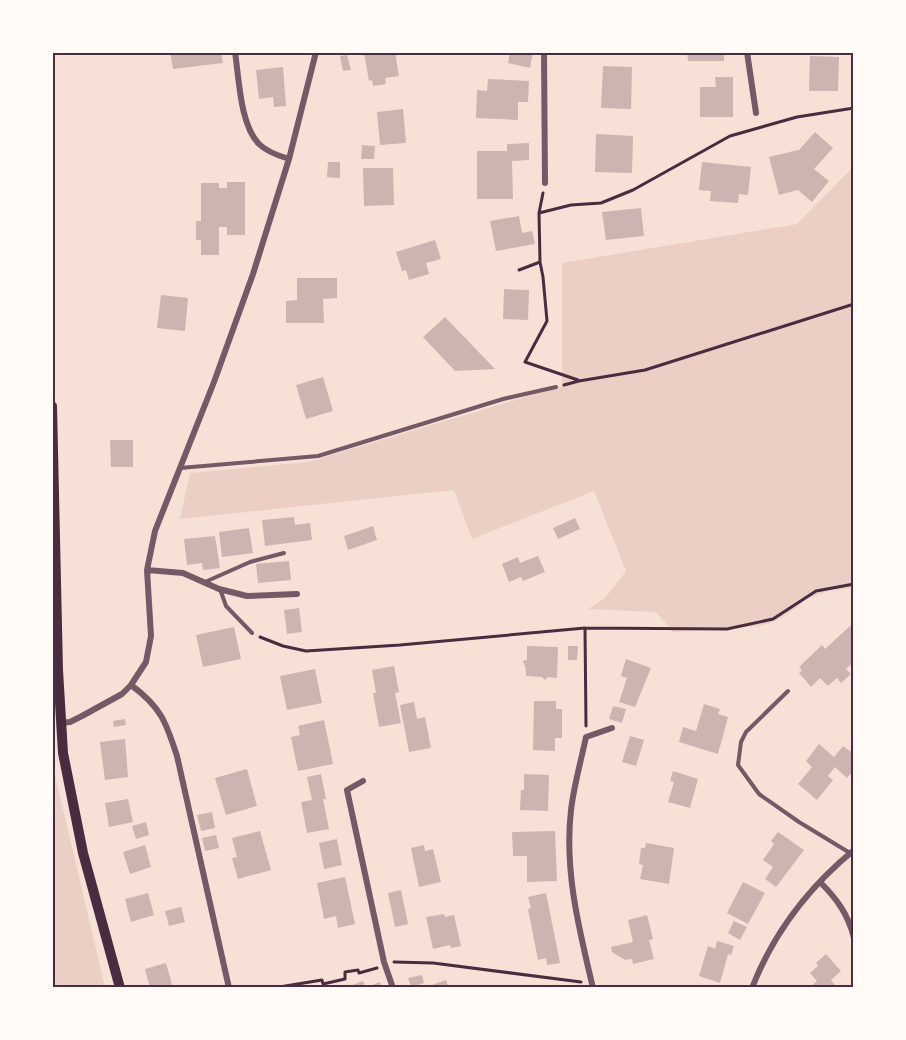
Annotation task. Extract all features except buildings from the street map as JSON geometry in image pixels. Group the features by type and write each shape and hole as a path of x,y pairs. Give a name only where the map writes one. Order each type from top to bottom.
{"main road":[{"path":"52,406 60,723 63,753 74,818 120,987"}],"street":[{"path":"235,52 246,120 252,134 259,144 269,151 289,159"},
{"path":"60,723 70,722 122,694 146,662 151,636 147,570 154,531 238,317 289,159 316,52"},
{"path":"544,52 546,183"},
{"path":"747,52 756,113"},
{"path":"147,570 183,573 219,588 247,596 297,594"},
{"path":"131,685 149,699 161,713 169,730 177,756 229,987"},
{"path":"592,985 575,911 570,874 571,808 586,737 612,728"},
{"path":"363,781 347,790 384,962 393,987"},
{"path":"752,987 777,937 799,906 820,882 852,852"},
{"path":"820,882 843,909 854,938"}],"lane":[{"path":"179,469 318,456 503,399 556,387"},
{"path":"205,582 250,562 284,553"},
{"path":"219,588 226,606 252,633"},
{"path":"788,691 746,732 741,742 738,765 759,794 799,822 852,852"}],"path":[{"path":"539,213 571,205 602,203 633,190 730,136 797,117 854,108"},
{"path":"546,183 539,213 540,262 547,321 525,362 579,381"},
{"path":"519,270 540,262"},
{"path":"556,387 645,370 854,304"},
{"path":"252,633 267,642 306,651 585,628 718,629 773,619 816,591 854,584"},
{"path":"585,628 586,737"},
{"path":"273,987 322,980 323,984 345,979 345,972 358,970 359,973 377,968 384,962 433,963 592,985"}],"shaded area":[{"path":"853,169 853,588 829,591 807,599 771,623 758,626 673,632 656,612 588,609 605,598 626,571 594,491 472,539 454,490 180,519 190,473 308,462 562,386 562,263 797,224"},
{"path":"52,754 55,775 105,987 53,987"}]}
